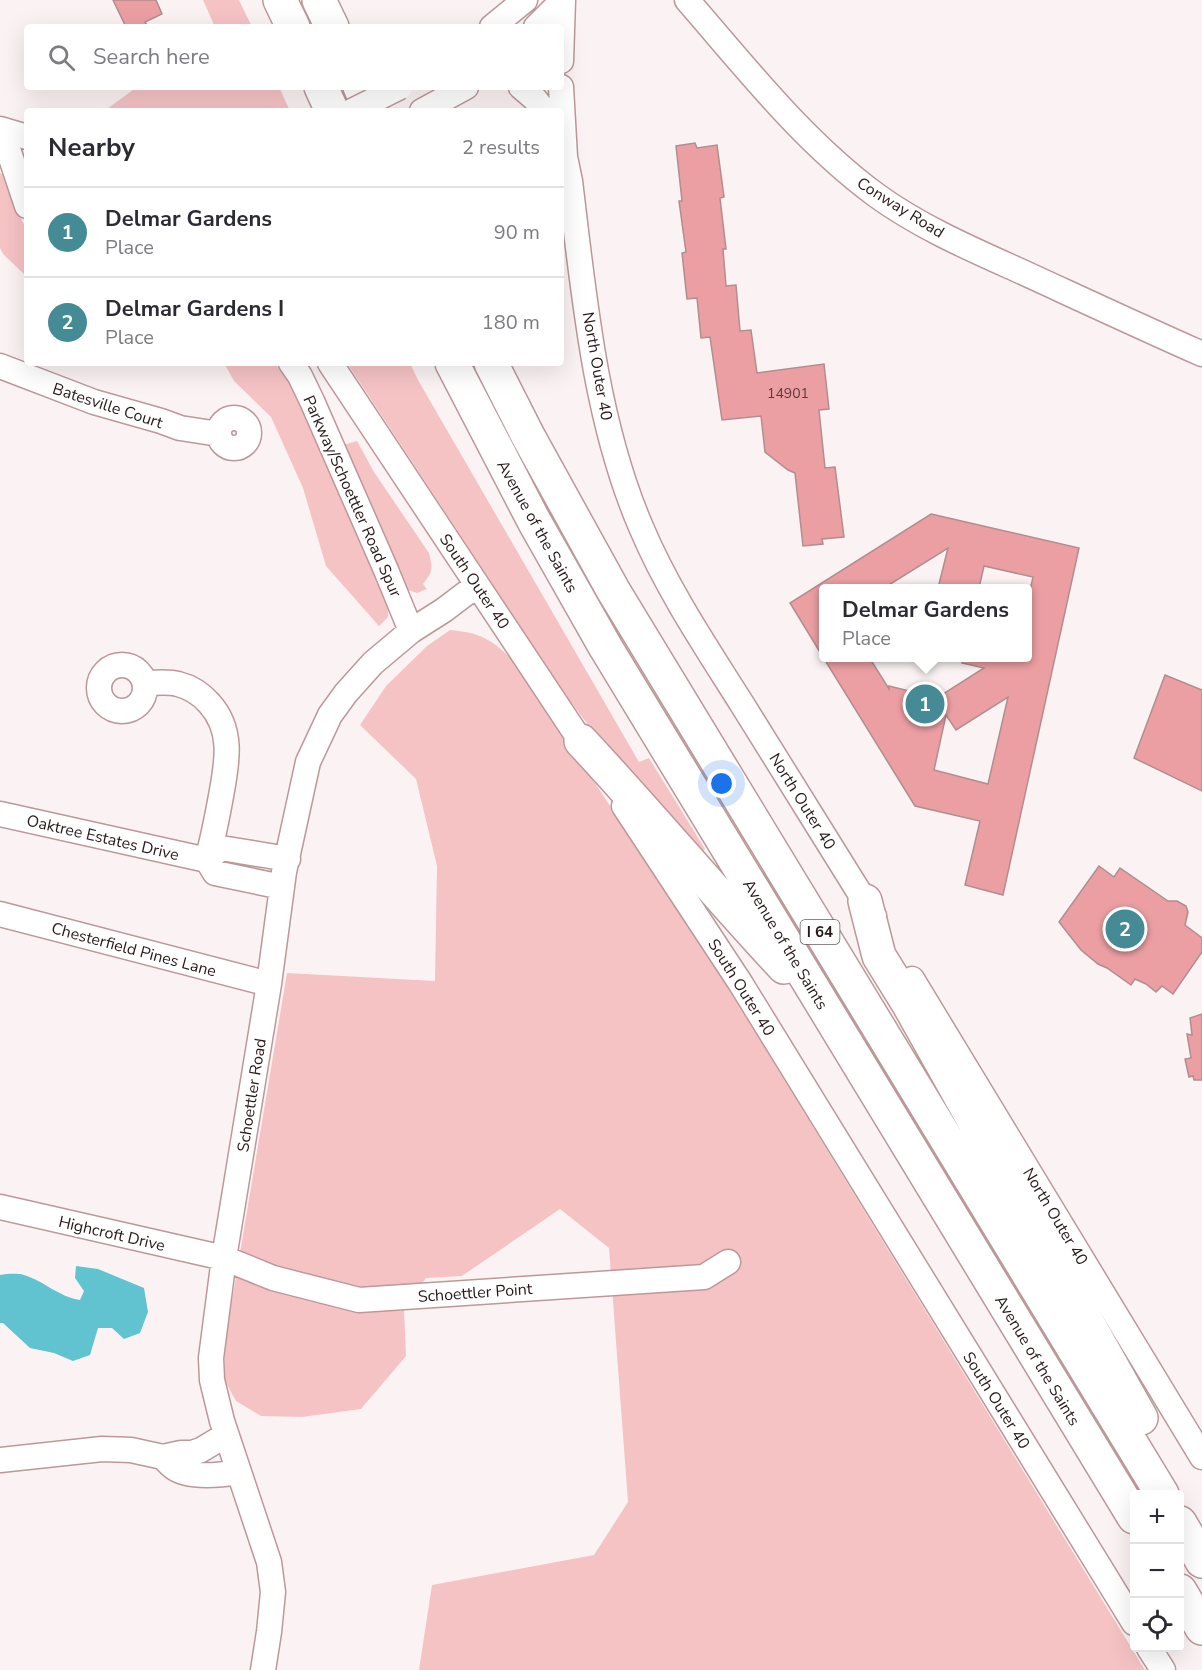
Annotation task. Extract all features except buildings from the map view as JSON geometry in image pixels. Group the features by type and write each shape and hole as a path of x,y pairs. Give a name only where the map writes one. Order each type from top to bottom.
{"highway":[{"path":"280,0 292,24"},
{"path":"320,0 331,24"},
{"path":"322,90 331,108"},
{"path":"361,90 370,108"},
{"name":"Avenue of the Saints","path":"454,366 534,521 601,639 1130,1510"},
{"name":"Avenue of the Saints","path":"493,366 528,436 613,590 1160,1490"},
{"path":"581,741 637,801 747,928 830,1017"},
{"path":"865,901 879,956 908,1003 1146,1428 1169,1490"},
{"path":"1183,1598 1202,1628"}],"street":[{"path":"496,24 525,0"},
{"path":"539,24 563,0"},
{"path":"562,24 563,0"},
{"name":"Conway Road","path":"687,0 792,121 842,168 877,196 918,222 960,244 1202,354"},
{"path":"358,108 394,90"},
{"path":"428,108 461,90"},
{"path":"525,90 542,108"},
{"name":"North Outer 40","path":"561,90 562,108"},
{"path":"0,132 24,136"},
{"path":"0,132 13,159 24,196"},
{"name":"North Outer 40","path":"564,159 594,357 605,410 623,478 640,526 658,564 694,628 865,901 1202,1457"},
{"name":"Batesville Court","path":"0,366 94,402 180,428 219,434"},
{"name":"Parkway/Schoettler Road Spur","path":"293,366 312,401 411,631"},
{"name":"South Outer 40","path":"332,366 741,984 1130,1616"},
{"name":"Schoettler Road","path":"262,1670 273,1592 269,1562 226,1435 212,1380 211,1358 224,1258 269,984 282,887 308,762 330,715 373,663 411,631 477,585"},
{"path":"145,683 177,683 192,689 205,699 223,723 228,760 215,833 207,860"},
{"name":"Oaktree Estates Drive","path":"0,814 207,860 215,873 282,887"},
{"path":"207,860 221,848 288,859"},
{"name":"Chesterfield Pines Lane","path":"0,914 269,984"},
{"name":"Highcroft Drive","path":"0,1207 224,1258"},
{"name":"Schoettler Point","path":"224,1258 273,1278 360,1300 704,1277 728,1262"},
{"path":"0,1460 102,1449 132,1450 163,1457 201,1450 226,1435"},
{"path":"163,1457 174,1469 186,1473 207,1475 239,1472"},
{"path":"1152,1652 1163,1670"}],"shaded area":[{"path":"203,0 239,0 251,24 214,24"},
{"path":"133,90 280,90 289,108 108,108"},
{"path":"0,173 14,183 24,224 24,274 3,254 0,248"},
{"path":"226,366 277,366 311,416 388,605 388,617 379,626 326,566 303,488 271,417 234,381"},
{"path":"349,366 411,366 639,762 649,758 705,849 697,857 610,754 567,697"},
{"path":"357,441 374,472 429,553 431,570 423,584 427,589 417,593 408,590 402,584 343,445"},
{"path":"450,630 471,633 486,639 516,663 701,944 1130,1645 1130,1652 1134,1652 1145,1670 419,1670 432,1585 594,1555 628,1502 609,1248 560,1209 462,1276 426,1278 404,1309 406,1356 361,1409 302,1417 261,1416 236,1401 225,1381 224,1348 287,973 435,981 437,866 416,779 360,725 386,686 427,646"}],"water":[{"path":"76,1266 98,1269 144,1288 148,1312 140,1333 124,1339 112,1328 98,1328 90,1355 73,1361 54,1353 30,1348 3,1323 0,1323 0,1275 24,1275 65,1296 80,1300 84,1291 75,1278"}],"place":[{"name":"Delmar Gardens","path":"925,704"},
{"name":"Delmar Gardens I","path":"1125,929"}]}
